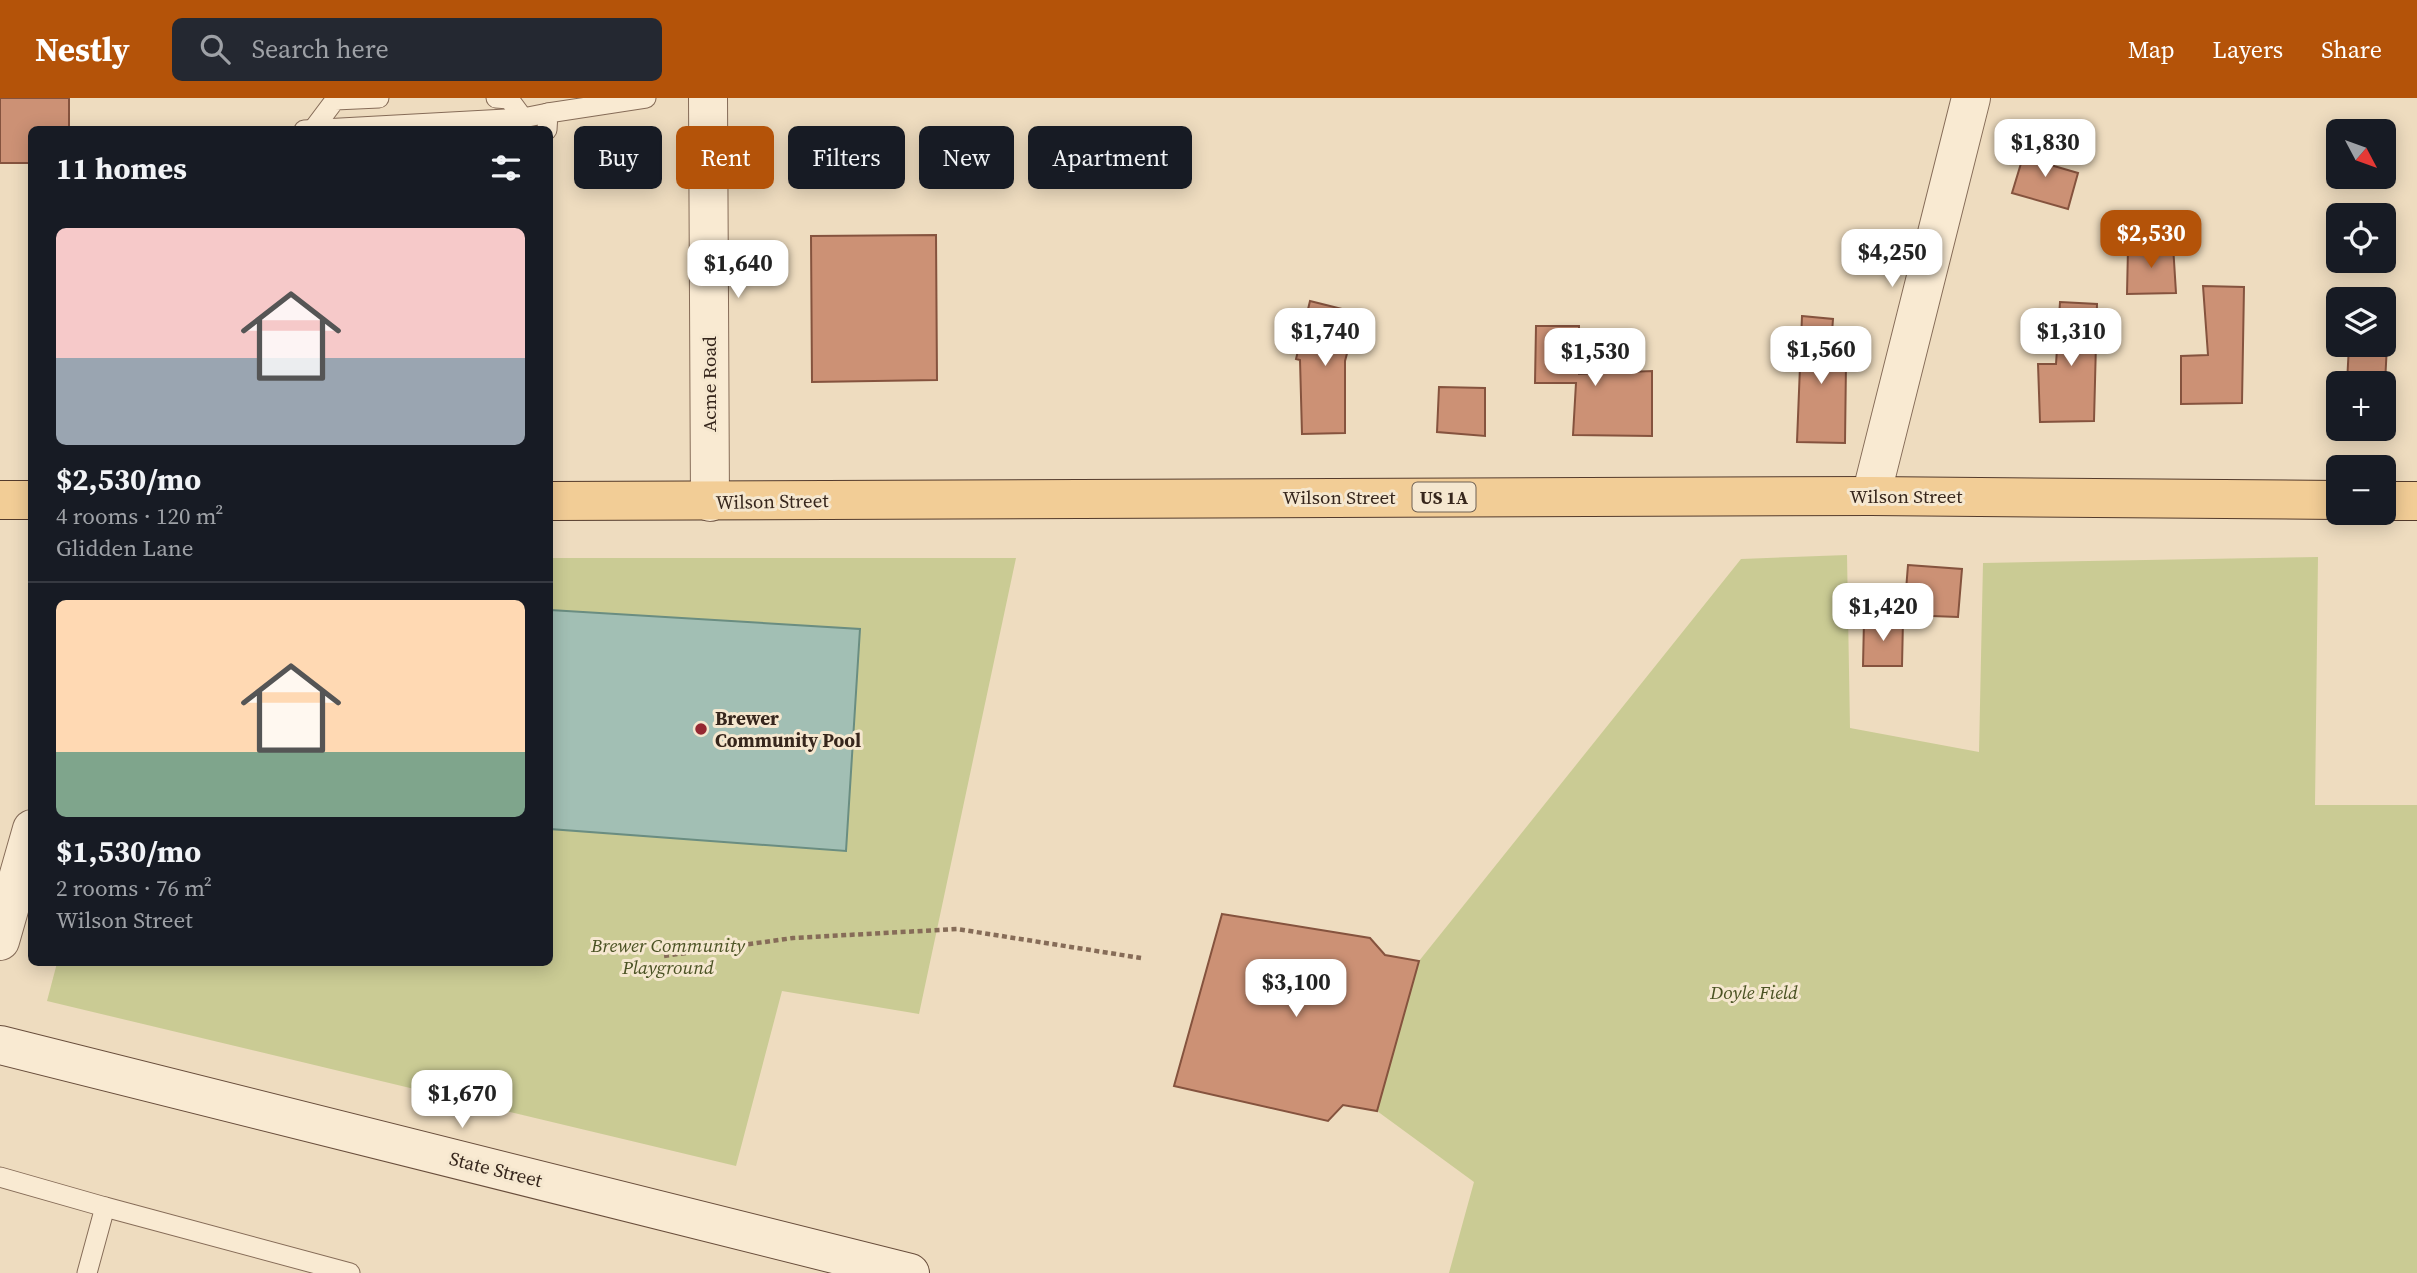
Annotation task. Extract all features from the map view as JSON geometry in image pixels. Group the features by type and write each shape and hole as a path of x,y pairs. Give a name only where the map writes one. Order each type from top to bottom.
{"main road":[{"name":"Wilson Street","path":"553,501 1871,496 2326,500"},
{"path":"0,500 28,500"},
{"path":"2396,501 2417,501"}],"street":[{"name":"Acme Road","path":"708,98 710,502"},
{"path":"1871,496 1971,98"},
{"path":"0,941 28,843"},
{"name":"State Street","path":"0,1045 911,1273"}],"lane":[{"path":"312,126 335,100 379,98"},
{"path":"496,98 509,99 523,118"},
{"path":"367,126 523,118 548,121 646,98"},
{"path":"0,1177 349,1273"},
{"path":"87,1273 105,1207"}],"path":[{"path":"664,956 793,939 957,929 1141,958"}],"green space":[{"name":"Doyle Field","path":"1847,555 1850,728 1979,752 1983,563 2318,557 2315,805 2417,805 2417,1273 1449,1273 1474,1182 1377,1111 1419,961 1741,559"},
{"name":"Brewer Community Playground","path":"553,558 1016,558 919,1014 782,991 736,1166 47,1001 56,966 553,966"}],"shaded area":[{"name":"Brewer Community Pool","path":"553,610 860,629 846,851 553,829"}],"building":[{"path":"0,98 69,98 69,126 28,126 28,163 0,163"},
{"path":"2026,147 2057,154 2054,166 2078,173 2068,209 2012,193"},
{"path":"936,235 937,380 812,382 811,236"},
{"path":"2173,245 2176,293 2127,294 2128,248"},
{"path":"2203,286 2244,287 2242,403 2181,404 2181,356 2208,355"},
{"path":"1310,301 1358,313 1345,361 1345,433 1302,434 1300,360 1296,359"},
{"path":"2060,302 2097,304 2094,421 2040,422 2038,364 2056,364"},
{"path":"1802,316 1833,319 1830,361 1846,363 1845,443 1797,442"},
{"path":"1536,326 1579,326 1579,374 1652,371 1652,436 1573,435 1576,383 1535,383"},
{"path":"2348,357 2386,357 2386,371 2348,371"},
{"path":"1439,387 1485,388 1485,436 1437,432"},
{"path":"1908,565 1962,569 1958,617 1904,615"},
{"path":"1864,620 1903,620 1902,666 1863,666"},
{"path":"1222,914 1370,938 1385,955 1419,961 1377,1111 1343,1105 1328,1121 1174,1086"}],"place":[{"name":"Brewer Community Pool","path":"701,729"}]}
